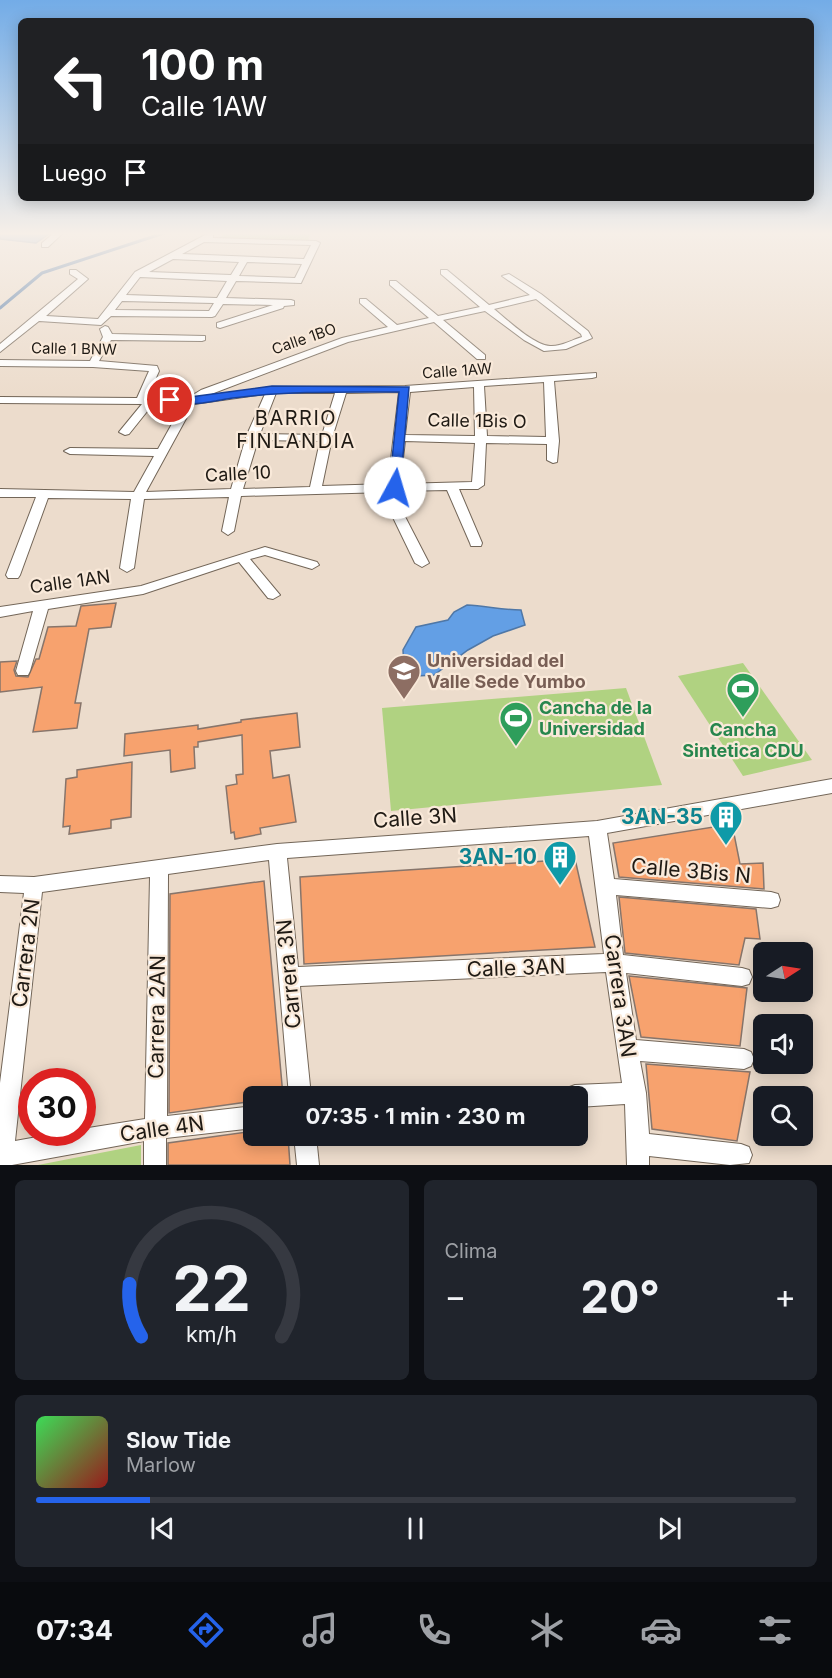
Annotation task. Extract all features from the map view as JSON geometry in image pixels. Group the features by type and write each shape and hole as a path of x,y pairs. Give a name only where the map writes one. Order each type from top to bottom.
{"street":[{"path":"0,349 74,287"},
{"path":"36,318 101,322 127,287"},
{"path":"110,313 212,314 228,287"},
{"path":"398,287 482,357"},
{"path":"462,287 543,348 557,348 587,338 587,335 524,287"},
{"name":"Calle 1BO","path":"190,401 215,388 345,340 538,296"},
{"path":"119,298 291,303 220,326"},
{"path":"363,301 396,329"},
{"path":"101,322 108,337"},
{"path":"108,337 202,338"},
{"path":"93,364 108,337"},
{"name":"Calle 1 BNW","path":"0,363 147,367 154,371 146,400"},
{"name":"Calle 1AW","path":"0,400 190,401 272,390 405,389 592,375"},
{"path":"549,378 553,460"},
{"path":"479,385 481,439"},
{"path":"316,488 326,438 342,388"},
{"path":"405,389 392,503 422,563"},
{"path":"228,531 234,493 252,437 272,390"},
{"path":"124,432 146,400"},
{"path":"127,568 138,496 190,401"},
{"path":"252,437 326,438"},
{"name":"Calle 1Bis O","path":"400,438 553,441"},
{"name":"Calle 10","path":"0,493 138,496 316,488 478,485 481,439"},
{"path":"70,451 161,453"},
{"path":"452,486 476,543"},
{"path":"13,575 44,495"},
{"name":"Calle 1AN","path":"1,611 143,590 265,551 312,565"},
{"path":"242,557 273,595"},
{"path":"23,671 42,605"},
{"name":"Calle 3N","path":"0,884 34,885 277,851 597,828 832,786"},
{"name":"Carrera 3AN","path":"597,828 607,886 614,963 626,1049 635,1093 639,1154"},
{"name":"Carrera 3N","path":"277,851 299,1086"},
{"name":"Carrera 2AN","path":"155,1165 159,869"},
{"name":"Carrera 2N","path":"1,1158 34,885"},
{"name":"Calle 3Bis N","path":"607,886 771,900"},
{"name":"Calle 3AN","path":"289,977 614,963 742,977"},
{"path":"626,1049 744,1059"},
{"path":"588,1095 635,1093"},
{"name":"Calle 4N","path":"1,1158 155,1128 243,1118"},
{"path":"306,1146 308,1165"},
{"path":"639,1154 741,1155"}],"green space":[{"name":"Cancha Sintetica CDU","path":"743,663 812,760 743,776 678,676"},
{"name":"Cancha de la Universidad","path":"626,688 662,785 391,811 382,708"},
{"path":"141,1145 141,1165 38,1165"}],"water":[{"path":"467,605 521,610 525,625 493,636 468,650 434,675 417,676 404,668 403,650 416,627 448,620 454,612"}],"building":[{"path":"116,603 111,627 89,629 75,703 81,703 77,728 33,732 42,687 0,692 0,662 17,661 14,670 16,676 28,677 36,659 39,659 48,627 76,626 81,606"},
{"path":"297,713 300,747 270,751 273,778 289,775 296,822 260,828 261,834 235,839 234,832 231,833 226,786 237,784 236,775 243,774 242,735 198,742 198,747 194,747 195,768 171,772 170,750 124,756 125,734 198,725 198,729 241,722 241,720"},
{"path":"132,762 131,817 111,820 111,828 69,834 70,826 63,827 66,779 77,777 77,770"},
{"path":"732,824 740,864 763,863 764,889 619,877 613,843"},
{"path":"575,859 595,947 304,964 300,877"},
{"path":"264,881 282,1086 243,1086 243,1103 169,1113 170,894"},
{"path":"619,897 756,909 760,939 745,938 739,965 625,953"},
{"path":"629,976 747,988 740,1046 641,1037"},
{"path":"646,1064 750,1072 737,1141 652,1129"},
{"path":"243,1133 243,1146 289,1146 290,1165 168,1165 168,1143"}],"waterway":[{"path":"0,308 25,287"}],"place":[{"name":"Universidad del Valle Sede Yumbo","path":"404,700"},
{"name":"Cancha Sintetica CDU","path":"743,718"},
{"name":"Cancha de la Universidad","path":"516,747"},
{"name":"3AN-35","path":"726,846"},
{"name":"3AN-10","path":"560,886"}],"district":[{"name":"BARRIO FINLANDIA","path":"296,430"}],"route":[{"path":"170,400 190,401 226,394 272,390 405,389 395,488"}]}
